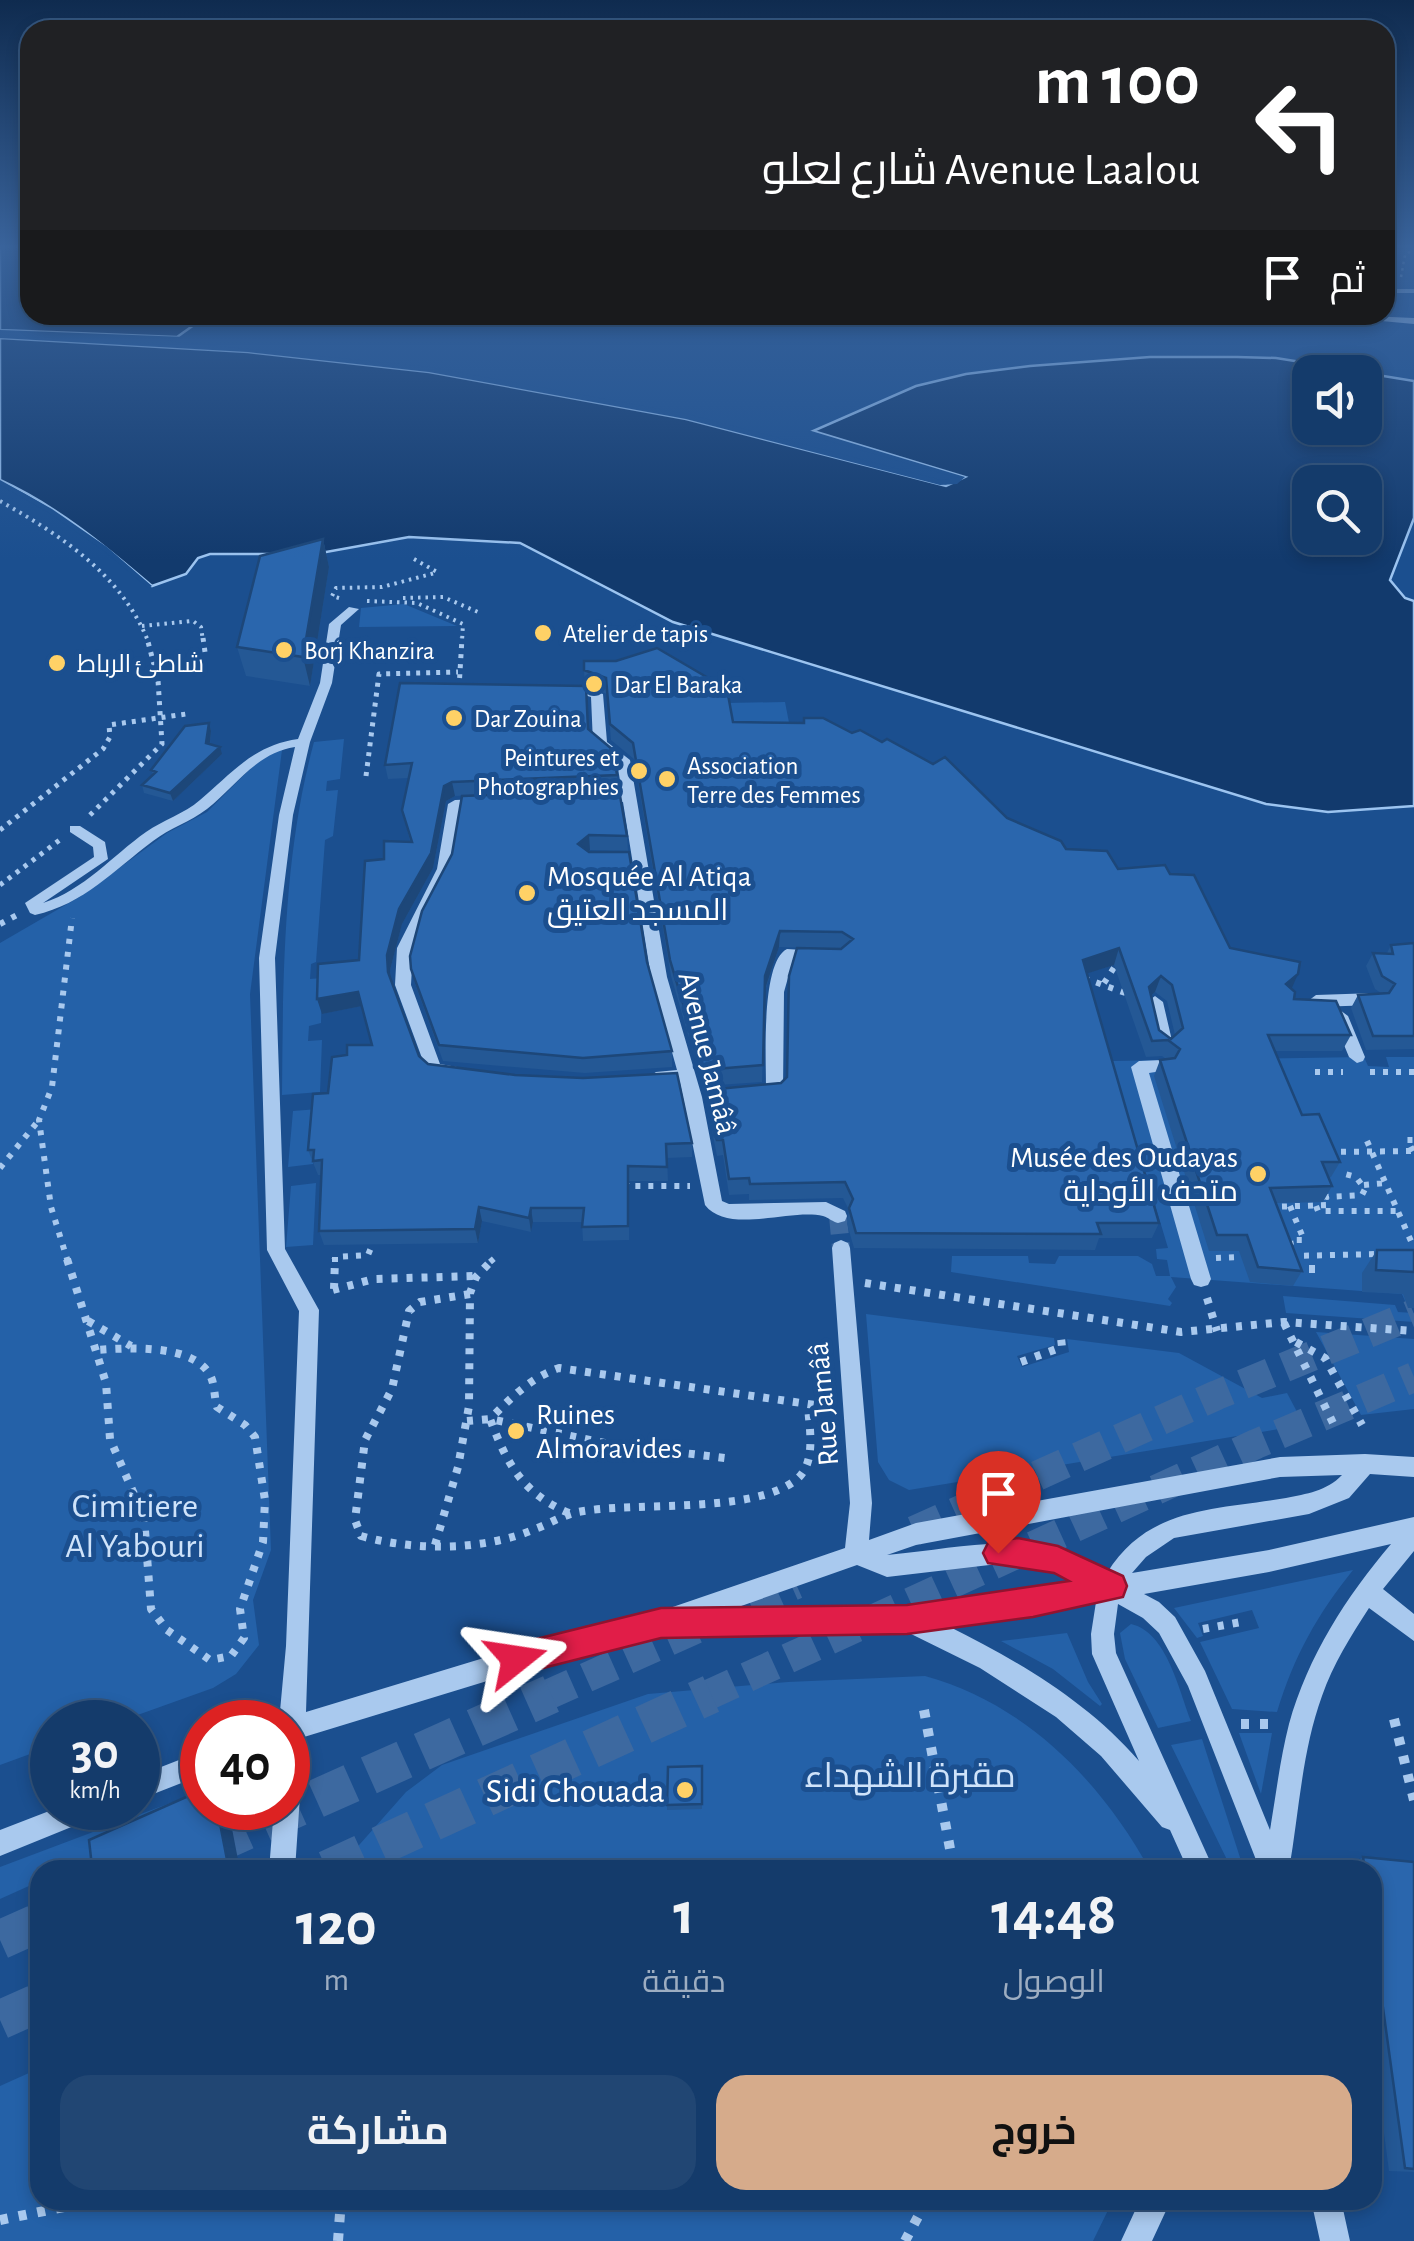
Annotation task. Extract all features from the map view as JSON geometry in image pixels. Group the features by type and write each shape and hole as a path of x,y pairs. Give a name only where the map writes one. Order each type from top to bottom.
{"street":[{"path":"292,1700 309,1310 276,1250 266,991 270,926 284,831 303,742 326,682 336,624 355,603"},
{"name":"Avenue Jamââ","path":"584,694 597,694 600,743 622,760 631,798 631,860 687,1076 701,1096 711,1186"},
{"path":"74,829 100,845 101,859 33,903 35,910 65,898 115,868 151,836 198,809 264,750 303,742"},
{"path":"573,800 631,798"},
{"path":"468,1074 434,1069 402,985 402,971 414,925 444,869 455,804 492,803"},
{"path":"742,1094 774,1091 776,992 787,954 840,957"},
{"path":"1291,1000 1376,999"},
{"path":"1333,1001 1357,1057"},
{"path":"1156,1002 1165,1044"},
{"path":"1162,1066 1139,1067 1201,1279"},
{"path":"636,1080 687,1076"},
{"path":"711,1186 714,1205 722,1210 826,1210 838,1216"},
{"name":"Rue Jamââ","path":"840,1248 861,1502 856,1554"},
{"path":"1195,1860 1104,1654 1102,1618 1112,1586 1128,1556 1171,1528 1309,1504 1341,1491 1365,1464"},
{"path":"310,1722 549,1650 661,1623 916,1534 1280,1466 1414,1467"},
{"path":"661,1623 907,1620 1016,1606 1414,1531"},
{"path":"1276,1860 1301,1724 1320,1670 1344,1624 1414,1531"},
{"path":"856,1554 898,1566 1018,1552 1058,1560 1112,1586 1168,1625 1181,1647 1270,1860"},
{"path":"1368,1592 1414,1628"},
{"path":"907,1620 1011,1672 1061,1708 1111,1748 1182,1831"},
{"path":"0,1843 32,1830"},
{"path":"283,1860 285,1830"},
{"path":"1136,2241 1151,2210"},
{"path":"1328,2210 1336,2241"}],"path":[{"path":"0,501 56,536 97,570 130,606 142,626 156,666 164,738 158,750 74,829 0,885"},
{"path":"414,559 437,572 382,587 333,590 334,597 355,603 436,596 478,612"},
{"path":"425,606 436,596"},
{"path":"396,600 425,606 464,626 457,686 466,692"},
{"path":"142,626 193,621 201,627 205,652"},
{"path":"366,776 379,674 458,672"},
{"path":"0,830 104,749 110,725 186,714"},
{"path":"0,1168 38,1120 52,1087 72,912"},
{"path":"1104,983 1121,948"},
{"path":"1073,978 1104,983 1156,1002"},
{"path":"1315,1072 1346,1072"},
{"path":"1375,1072 1414,1072"},
{"path":"38,1120 55,1222 106,1383 110,1440 144,1517 151,1609 168,1630 210,1660 220,1660 240,1648 244,1638 239,1611 241,1595 263,1542 259,1446 250,1430 217,1407 212,1382 204,1368 188,1358 132,1347 96,1350"},
{"path":"1368,1140 1412,1253"},
{"path":"1320,1152 1413,1153 1408,1140 1414,1140"},
{"path":"616,1172 628,1186 711,1186"},
{"path":"1345,1174 1364,1185 1386,1183"},
{"path":"1275,1223 1269,1207 1328,1206 1326,1197 1362,1196 1364,1185"},
{"path":"1288,1258 1290,1240 1304,1240 1290,1206"},
{"path":"1316,1206 1318,1211 1398,1211"},
{"path":"1286,1222 1297,1222"},
{"path":"334,1289 334,1257 368,1255 380,1228"},
{"path":"1282,1239 1293,1270 1320,1269"},
{"path":"1288,1258 1301,1262 1307,1256 1387,1254"},
{"path":"435,1546 467,1421 472,1355 470,1294 476,1276 497,1256"},
{"path":"309,1310 334,1289 374,1279 476,1276"},
{"path":"1201,1279 1217,1331"},
{"path":"891,1287 1181,1332 1284,1322 1414,1331"},
{"path":"470,1294 420,1302 409,1311 392,1389 365,1440 357,1532 367,1538 410,1547 498,1541 542,1528 570,1514 656,1508 790,1484 799,1477 809,1458 808,1405"},
{"path":"88,1321 132,1347"},
{"path":"1284,1322 1336,1430"},
{"path":"1021,1362 1057,1350 1062,1347 1062,1338"},
{"path":"1293,1341 1324,1358 1362,1425"},
{"path":"490,1419 524,1384 558,1368 822,1406"},
{"path":"467,1421 490,1419 626,1446 725,1458"},
{"path":"490,1419 514,1477 543,1504 570,1514"},
{"path":"1203,1629 1247,1621"},
{"path":"924,1710 952,1860"},
{"path":"1394,1719 1414,1800"},
{"path":"1235,1724 1277,1724"},
{"path":"0,2220 49,2210"},
{"path":"338,2241 340,2210"},
{"path":"906,2241 922,2210"}],"green space":[{"path":"404,604 457,626 359,627 361,608"},
{"path":"785,702 792,738 733,751 727,703"},
{"path":"344,739 340,779 327,781 326,791 338,790 333,836 325,840 316,962 311,964 310,979 322,978 321,1023 309,1026 308,1041 322,1040 320,1092 282,1095 284,962 296,829 314,742"},
{"name":"Cimitiere Al Yabouri","path":"282,750 250,994 271,1550 253,1600 259,1645 236,1674 213,1688 160,1707 160,1700 30,1700 30,1754 0,1765 0,943 81,896 167,833 207,812 267,752"},
{"path":"1364,1057 1368,1066 1389,1067 1386,1057 1414,1057 1414,1308 1408,1308 1402,1294 1171,1277 1176,1287 1168,1299 1170,1306 951,1272 952,1256 1028,1256 1029,1263 1055,1264 1059,1256 1138,1256 1152,1264 1156,1276 1170,1276 1167,1260 1157,1259 1156,1249 1168,1248 1112,1061"},
{"path":"318,1109 313,1164 288,1167 293,1111"},
{"path":"316,1183 313,1245 286,1247 291,1186"},
{"path":"1283,1296 1395,1305 1398,1312 1414,1313 1414,1322 1286,1313"},
{"path":"866,1314 1054,1338 1055,1345 1017,1356 1022,1367 1069,1352 1067,1339 1179,1353 1262,1398 1287,1393 1304,1425 909,1490 889,1480 878,1462"},
{"path":"1316,1332 1414,1339 1414,1409 1361,1415"},
{"path":"1353,1570 1308,1637 1277,1712 1232,1709 1200,1642 1259,1628 1252,1610 1198,1623 1203,1636 1197,1638 1174,1608"},
{"path":"1131,1624 1143,1629 1163,1650 1191,1721 1158,1728 1125,1659 1120,1633"},
{"path":"1067,1633 1100,1706 1053,1669 1001,1641"},
{"name":"مقبرة الشهداء","path":"925,1676 996,1705 1057,1750 1083,1776 1144,1860 346,1860 406,1792 442,1765 648,1694"},
{"path":"1239,1733 1272,1733 1261,1794"},
{"path":"1202,1739 1241,1860 1227,1860 1171,1745"},
{"path":"180,1799 180,1820 160,1829 160,1807"},
{"path":"98,1830 157,1830 89,1860 30,1860 30,1886 0,1899 0,1867"},
{"path":"30,2072 30,2210 1108,2210 1093,2241 0,2241 0,2086"}],"shaded area":[{"path":"0,352 241,352 429,372 686,419 946,486 965,477 813,431 916,386 966,374 1150,357 1237,357 1292,361 1292,445 1382,445 1382,376 1414,381 1414,518 1390,580 1405,598 1414,601 1414,806 1328,812 1266,804 673,622 520,543 409,537 315,554 210,554 198,558 186,574 152,586 61,514 0,480"}],"pier":[{"path":"241,352 275,352 430,367 687,414 941,480 958,478 811,436 808,430 965,477 957,484 940,485 686,419 429,372"},
{"path":"0,480 52,509 107,547 152,586 148,588 104,551 0,485"}],"building":[{"path":"323,539 303,657 237,647 260,556"},
{"path":"657,648 727,689 733,722 804,723 804,718 823,718 852,733 860,730 882,742 887,739 933,764 945,757 1007,818 1061,841 1066,849 1107,851 1118,869 1165,865 1170,874 1194,875 1230,948 1300,962 1298,974 1286,984 1295,992 1294,999 1336,1001 1351,1035 1268,1035 1302,1115 1319,1114 1340,1162 1322,1162 1332,1186 1270,1188 1302,1271 1258,1267 1247,1235 1217,1235 1160,1060 1175,1058 1180,1049 1168,1040 1152,1041 1119,948 1083,960 1159,1223 1097,1223 1101,1234 856,1233 849,1208 853,1199 845,1182 750,1184 749,1178 729,1179 723,1140 717,1140 707,1090 781,1083 787,1077 789,976 797,948 841,949 853,939 842,932 780,931 765,976 763,1065 703,1070 670,960 633,743 610,724 606,678 584,670 584,661 616,661","holes":["1161,976 1172,985 1183,1028 1171,1039 1159,1030 1149,987"]},
{"path":"400,683 586,686 588,729 613,750 617,775 452,782 444,786 431,853 399,909 387,955 388,972 419,1056 428,1064 515,1075 583,1078 677,1073 692,1143 666,1144 667,1167 628,1166 628,1226 582,1227 584,1208 531,1208 529,1218 479,1207 475,1229 319,1231 322,1160 313,1161 314,1150 308,1150 313,1094 328,1093 332,1057 347,1055 347,1045 372,1045 358,992 317,999 318,964 359,960 365,861 384,859 384,841 412,842 402,810 412,763 385,765"},
{"path":"209,723 206,743 220,747 170,793 142,785 156,772 151,770 185,726"},
{"path":"619,790 627,836 589,835 578,844 589,852 629,852 647,962 672,1051 583,1058 439,1045 411,969 410,956 422,911 452,854 462,796"},
{"path":"1414,943 1414,1036 1373,1036 1358,995 1389,993 1395,984 1382,976 1373,953 1393,954 1391,945"},
{"path":"1377,1250 1414,1250 1414,1272 1376,1270"},
{"name":"Sidi Chouada","path":"702,1766 702,1804 667,1805 668,1767"},
{"path":"180,1800 180,1830 221,1830 227,1860 91,1860 89,1840 112,1830 160,1830 160,1809"},
{"path":"1363,1857 1414,1862 1414,2169 1405,2168 1382,2001 1382,1860"}],"tunnel":[{"path":"838,1216 841,1248"},
{"path":"914,1531 1217,1395 1414,1314"},
{"path":"706,1696 1256,1444 1414,1377"},
{"path":"545,1696 796,1584"},
{"path":"179,1860 551,1694"},
{"path":"349,1860 711,1694"},
{"path":"0,1940 30,1926"},
{"path":"0,2020 30,2006"}],"place":[{"name":"Atelier de tapis","path":"543,633"},
{"name":"Borj Khanzira","path":"284,650"},
{"name":"شاطئ الرباط","path":"57,663"},
{"name":"Dar El Baraka","path":"594,684"},
{"name":"Dar Zouina","path":"454,718"},
{"name":"Peintures et Photographies","path":"639,771"},
{"name":"Association Terre des Femmes","path":"667,779"},
{"name":"Mosquée Al Atiqa المسجد العتيق","path":"527,893"},
{"name":"Musée des Oudayas متحف الأوداية","path":"1258,1174"},
{"name":"Ruines Almoravides","path":"516,1431"},
{"name":"Sidi Chouada","path":"685,1790"}],"route":[{"path":"516,1659 661,1623 907,1620 1033,1603 1112,1586 1058,1560 1018,1552 998,1553"}]}
